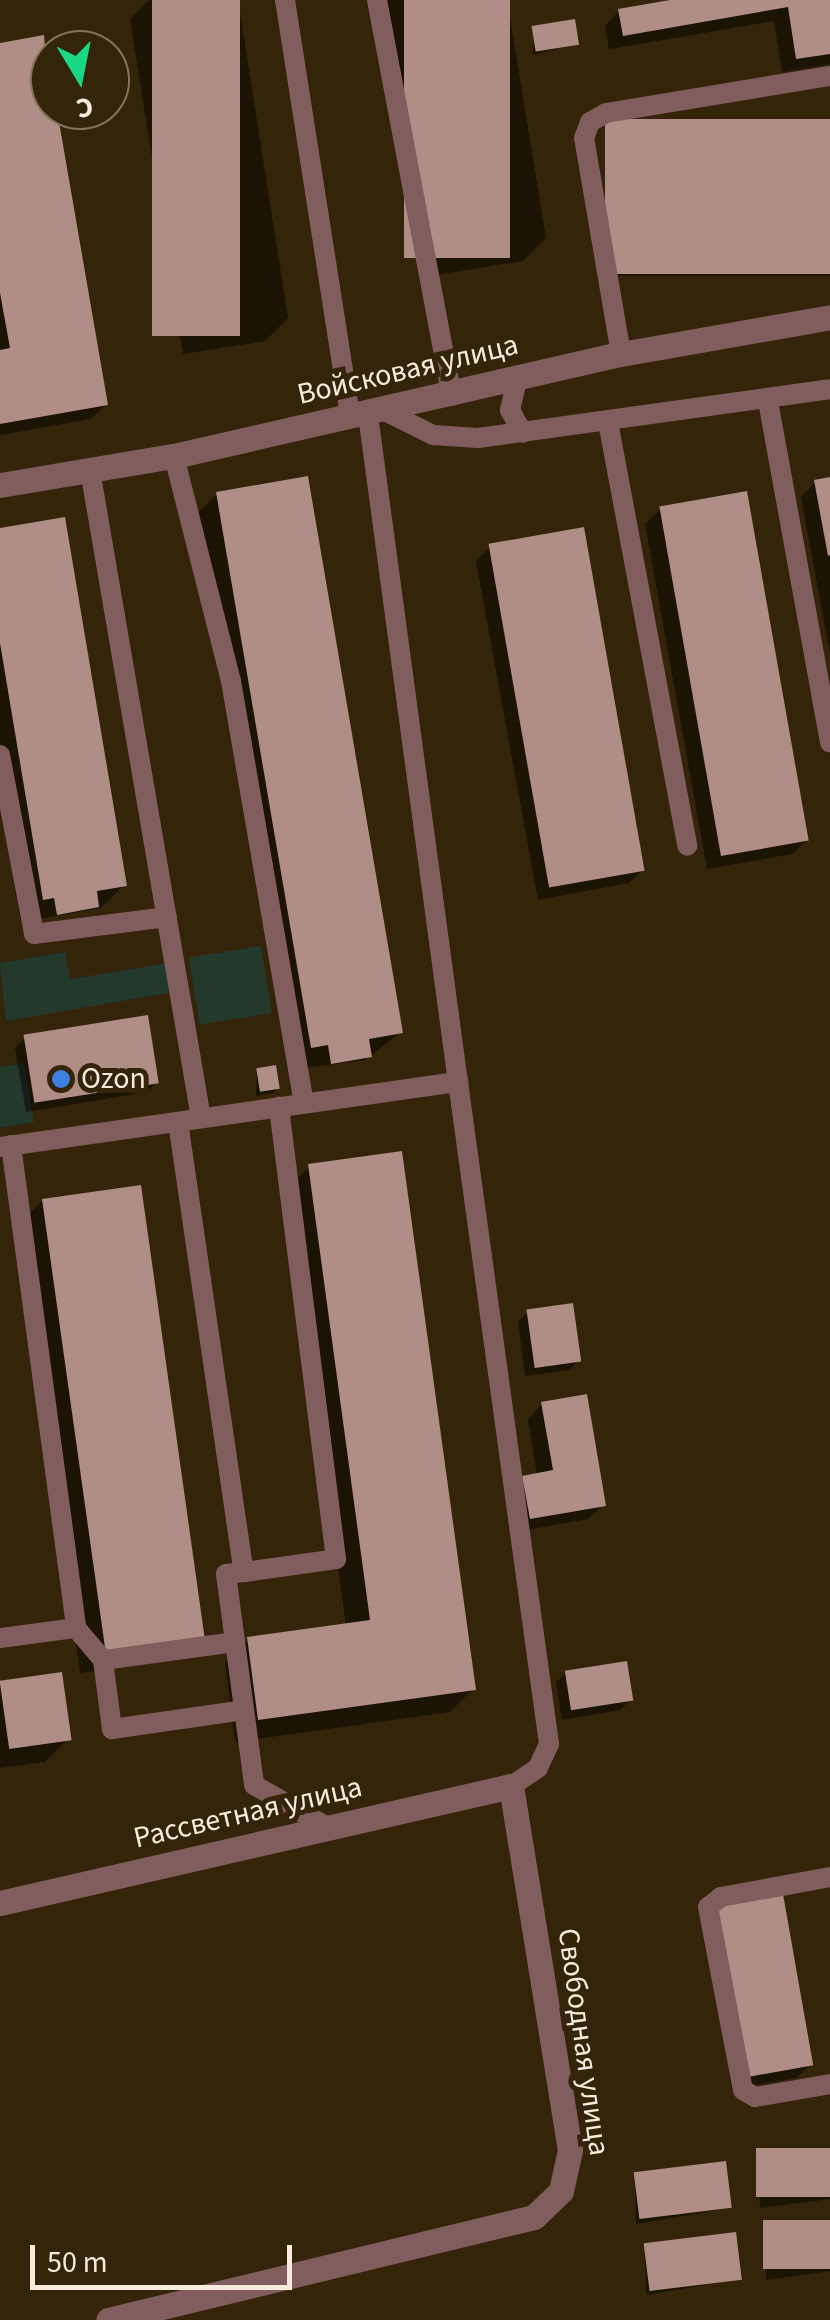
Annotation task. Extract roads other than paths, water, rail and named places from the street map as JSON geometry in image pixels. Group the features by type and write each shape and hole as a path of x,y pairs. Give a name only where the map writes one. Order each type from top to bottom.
{"street":[{"name":"Войсковая улица","path":"0,485 174,456 452,396 621,354 830,317"},
{"name":"Рассветная улица","path":"0,1904 511,1786"},
{"name":"Свободная улица","path":"108,2320 534,2217 561,2191 570,2150 511,1786"}],"lane":[{"path":"285,0 368,414 549,1744 538,1768 511,1786"},
{"path":"376,0 452,396"},
{"path":"621,354 584,138 590,122 606,113 830,76"},
{"path":"517,380 510,410 523,433"},
{"path":"368,414 433,436 523,433 830,390"},
{"path":"768,401 830,742"},
{"path":"608,422 687,846"},
{"path":"174,456 231,681 304,1104"},
{"path":"90,470 201,1118"},
{"path":"0,755 34,934 167,917"},
{"path":"244,1710 112,1729 102,1660 76,1628 5,1146 458,1082"},
{"path":"279,1108 336,1558 226,1574 254,1785 330,1828"},
{"path":"178,1122 244,1572"},
{"path":"0,1638 76,1628"},
{"path":"102,1660 235,1642"},
{"path":"830,1877 721,1896 708,1907 743,2090 755,2097 830,2084"}],"place":[{"name":"Ozon","path":"61,1079"}]}
